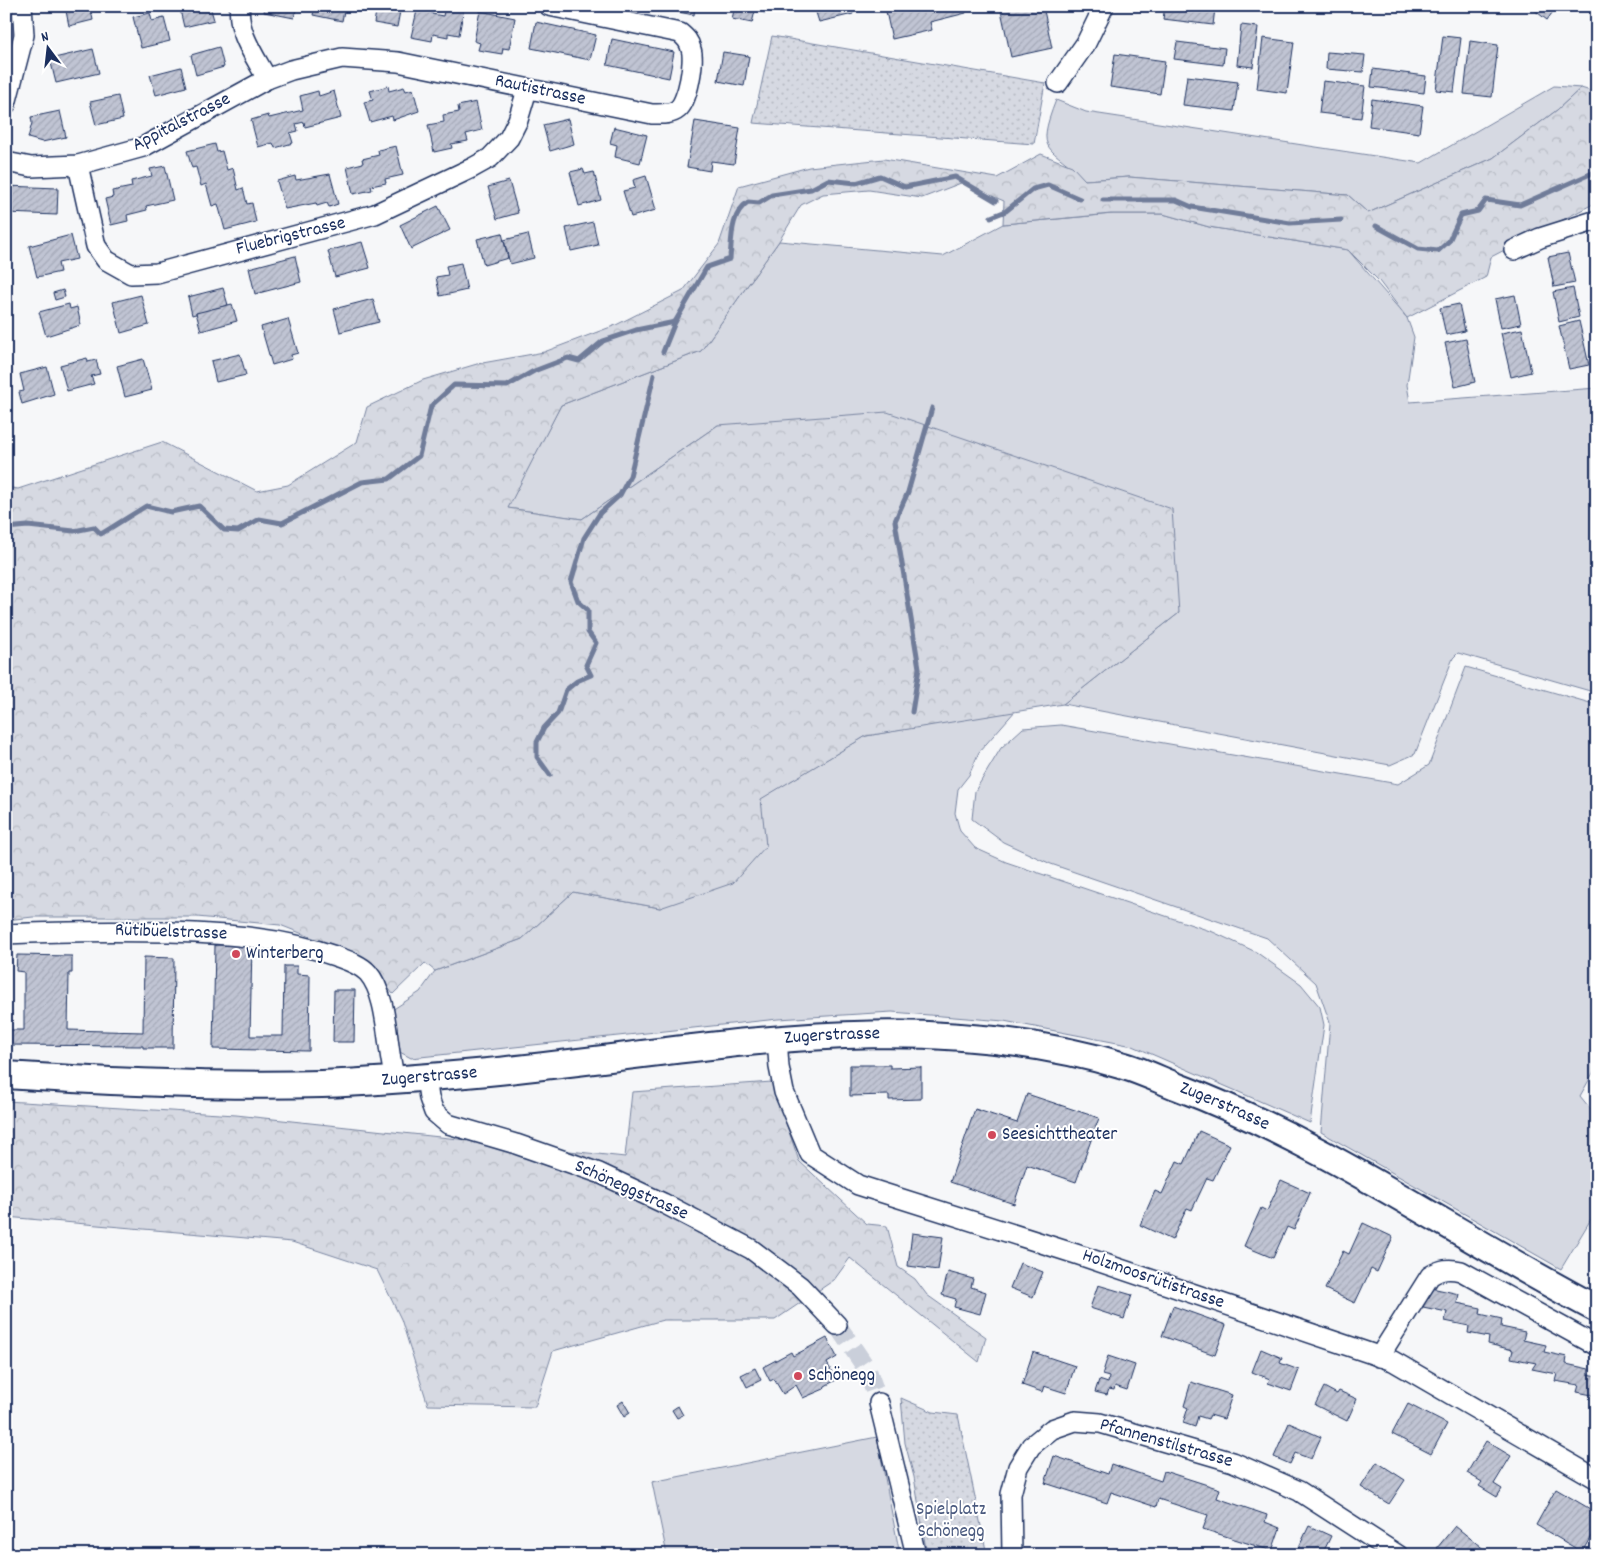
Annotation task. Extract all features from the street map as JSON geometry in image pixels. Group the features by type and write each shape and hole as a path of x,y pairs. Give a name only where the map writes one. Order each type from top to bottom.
{"main road":[{"name":"Zugerstrasse","path":"6,1075 120,1082 242,1085 328,1084 492,1071 777,1038 886,1033 954,1035 1011,1041 1125,1066 1228,1106 1308,1145 1597,1309"}],"street":[{"path":"6,104 24,36 22,6"},
{"path":"240,6 240,22 244,34 267,79"},
{"name":"Rautistrasse","path":"267,79 315,63 342,58 370,58 398,62 527,90 652,114 667,114 677,110 683,104 687,93 693,55 687,39 680,33 548,6"},
{"path":"1058,83 1086,43 1104,6"},
{"name":"Appitalstrasse","path":"6,162 31,167 78,165 143,147 267,79"},
{"name":"Fluebrigstrasse","path":"78,165 96,246 106,260 131,274 157,273 375,214 472,168 490,158 509,138 518,120 527,90"},
{"path":"1514,250 1540,238 1597,220"},
{"name":"Rütibüelstrasse","path":"6,934 109,930 236,935 288,943 325,953 358,965 374,981 384,1009 394,1079"},
{"name":"Holzmoosrütistrasse","path":"777,1038 779,1067 784,1092 810,1154 858,1185 1076,1254 1393,1361 1597,1479"},
{"name":"Schöneggstrasse","path":"426,1077 429,1098 434,1112 448,1124 516,1144 599,1173 663,1203 751,1249 800,1286 838,1325"},
{"path":"1379,1357 1430,1276 1439,1270 1451,1268 1461,1270 1597,1346"},
{"path":"879,1403 916,1555"},
{"name":"Pfannenstilstrasse","path":"1012,1555 1011,1494 1018,1467 1031,1446 1052,1429 1076,1421 1100,1423 1233,1462 1299,1491 1398,1555"}],"green space":[{"path":"772,36 1045,83 1034,144 753,123"},
{"path":"1554,86 1581,88 1557,110 1493,158 1368,213 1348,195 1129,177 1085,180 1049,148 1046,140 1049,118 1056,100 1086,112 1421,163"},
{"path":"1581,88 1597,93 1597,202 1491,257 1486,277 1407,318 1379,281 1348,250 1209,227 1163,214 1111,214 1003,224 1004,201 961,183 922,198 869,190 823,194 801,205 779,241 701,351 561,405 508,508 582,519 718,425 887,412 1172,509 1179,613 1063,704 866,736 761,799 766,846 733,883 660,908 573,892 522,939 435,971 425,963 393,994 364,958 280,925 197,917 33,917 6,920 6,487 18,489 162,442 257,491 288,485 357,442 367,407 423,380 477,364 544,352 616,325 683,291 719,244 739,186 809,167 884,159 997,178 1041,154 1072,166 1085,180 1129,177 1348,195 1368,213 1493,158 1557,110"},
{"path":"1113,214 1163,214 1209,227 1348,250 1407,318 1414,337 1407,385 1410,402 1597,388 1597,693 1458,653 1453,658 1415,754 1390,765 1063,704 1179,613 718,425 582,519 507,508 561,405 701,351 779,241 943,256 1003,224"},
{"path":"1466,667 1597,705 1597,1066 1580,1096 1597,1117 1597,1209 1561,1269 1321,1132 1330,1023 1316,983 1267,938 1051,864 1003,842 972,819 975,791 1001,748 1023,728 1061,725 1398,784 1429,765"},
{"path":"1016,710 979,752 969,775 958,789 955,813 960,831 975,848 1006,862 1213,932 1256,952 1301,984 1320,1007 1324,1025 1310,1123 1133,1046 1004,1021 892,1012 778,1019 411,1058 396,1050 392,1010 420,992 435,971 522,939 573,892 660,908 766,846 760,799 866,736"},
{"path":"772,1082 799,1161 867,1224 887,1226 898,1267 915,1279 927,1295 986,1337 979,1362 850,1258 834,1280 775,1320 663,1320 553,1351 535,1407 428,1405 401,1319 377,1270 292,1242 6,1217 6,1101 236,1115 625,1157 632,1092"},
{"name":"Spielplatz Schönegg","path":"901,1398 933,1412 958,1415 987,1555 927,1555 914,1477 905,1443"},
{"path":"877,1437 900,1555 667,1555 652,1482"}],"building":[{"path":"65,6 90,6 93,20 69,26"},
{"path":"179,6 210,6 214,20 184,27"},
{"path":"265,6 297,6 294,18 264,12"},
{"path":"315,6 345,6 342,21 313,15"},
{"path":"377,6 401,6 397,27 374,23"},
{"path":"418,6 433,6 432,14 443,16 445,6 464,7 459,35 448,33 448,37 433,34 432,41 411,37"},
{"path":"663,6 695,6 694,15 663,9"},
{"path":"735,6 766,6 765,13 755,11 752,23 732,19"},
{"path":"814,6 851,6 853,14 819,22"},
{"path":"965,6 966,13 930,22 932,30 892,39 885,7"},
{"path":"1000,6 1043,6 1052,48 1011,57"},
{"path":"1165,6 1215,8 1213,25 1163,19"},
{"path":"1529,6 1557,6 1547,20"},
{"path":"480,11 515,18 509,49 503,48 502,54 478,50 480,43 474,41"},
{"path":"150,13 152,21 164,18 170,41 141,48 133,17"},
{"path":"536,22 596,35 590,60 531,48"},
{"path":"1241,25 1258,27 1253,67 1237,65"},
{"path":"1443,36 1461,38 1454,92 1436,90"},
{"path":"1263,38 1294,42 1287,93 1257,89"},
{"path":"612,39 674,52 669,78 607,65"},
{"path":"1470,41 1498,45 1492,97 1464,94"},
{"path":"1177,42 1225,48 1223,65 1174,59"},
{"path":"219,47 224,67 196,75 191,55"},
{"path":"93,49 99,73 56,83 50,59"},
{"path":"723,52 749,56 744,86 718,81"},
{"path":"1327,52 1365,55 1363,72 1326,69"},
{"path":"1115,54 1165,61 1160,94 1110,87"},
{"path":"181,67 186,87 156,95 150,75"},
{"path":"1373,69 1426,76 1424,93 1371,87"},
{"path":"1187,76 1238,82 1234,111 1183,105"},
{"path":"1323,81 1365,86 1361,118 1319,113"},
{"path":"388,86 389,91 404,87 406,91 413,89 419,111 393,120 392,116 370,122 364,102 373,100 370,91"},
{"path":"318,91 319,96 334,91 341,118 305,127 304,122 296,124 298,131 290,133 293,143 275,148 273,143 258,147 251,120 268,115 269,118 303,110 300,96"},
{"path":"118,96 123,119 96,125 90,102"},
{"path":"1372,99 1423,106 1419,133 1369,126"},
{"path":"476,102 482,130 466,134 468,141 451,144 452,148 434,152 428,125 444,122 443,115 459,112 458,106"},
{"path":"60,111 66,137 42,142 28,138 32,123 31,117"},
{"path":"568,119 574,144 550,151 543,125"},
{"path":"695,121 740,128 734,164 711,161 710,171 687,167"},
{"path":"614,127 647,135 640,163 615,157 617,145 610,143"},
{"path":"215,144 217,152 222,151 227,170 233,168 238,190 243,188 247,204 252,203 256,222 225,230 218,204 212,206 206,184 201,186 196,167 192,168 187,151"},
{"path":"396,146 403,175 385,179 386,183 371,186 372,190 353,194 347,167 363,163 362,159 379,155 378,150"},
{"path":"165,166 173,200 146,206 147,210 127,215 128,221 111,225 105,199 113,197 112,191 132,187 131,181 152,176 150,169"},
{"path":"583,169 585,174 594,172 601,200 579,206 570,172"},
{"path":"330,174 338,204 329,207 327,203 317,206 316,203 285,209 277,181 295,176 296,180"},
{"path":"646,176 656,210 631,217 623,191 635,188 633,180"},
{"path":"509,181 518,213 497,219 488,187"},
{"path":"6,186 58,188 57,215 6,213"},
{"path":"438,206 450,230 411,249 400,225"},
{"path":"593,222 598,245 571,251 566,228"},
{"path":"502,233 508,258 484,265 477,239"},
{"path":"528,234 534,258 510,264 504,240"},
{"path":"71,235 77,259 58,263 60,272 37,277 29,246"},
{"path":"362,242 370,268 335,277 328,251"},
{"path":"1568,253 1575,283 1554,287 1548,257"},
{"path":"295,256 301,282 255,294 249,268"},
{"path":"461,263 467,290 440,296 436,277 448,275 446,266"},
{"path":"223,288 228,305 192,315 188,297"},
{"path":"1573,288 1579,317 1559,322 1553,292"},
{"path":"63,290 65,297 55,300 53,293"},
{"path":"141,295 149,325 121,333 113,302"},
{"path":"1515,295 1521,324 1501,328 1495,299"},
{"path":"373,299 379,322 340,332 334,309"},
{"path":"69,304 70,309 77,307 81,325 46,336 39,312"},
{"path":"232,304 237,321 201,331 196,313"},
{"path":"1459,304 1465,331 1446,335 1440,308"},
{"path":"288,319 298,353 291,355 292,359 272,365 261,327"},
{"path":"1579,321 1589,365 1569,369 1559,326"},
{"path":"1522,329 1531,372 1511,377 1501,333"},
{"path":"1466,339 1475,382 1455,387 1445,343"},
{"path":"240,354 246,375 216,382 211,361"},
{"path":"87,358 88,362 96,360 100,374 91,376 94,384 67,391 60,365"},
{"path":"143,359 152,390 125,397 117,366"},
{"path":"47,367 54,394 22,404 19,392 24,391 20,374"},
{"path":"215,945 252,945 250,1036 283,1036 284,966 297,966 297,974 310,975 309,1051 213,1049"},
{"path":"17,955 72,956 72,973 69,973 68,1030 143,1032 144,957 174,958 173,1048 6,1045 6,1030 24,1030 24,972 16,971"},
{"path":"334,990 355,990 354,1042 333,1042"},
{"path":"850,1065 890,1065 890,1068 921,1067 921,1099 889,1100 889,1095 850,1096"},
{"path":"1027,1094 1099,1118 1076,1182 1027,1165 1014,1204 950,1182 975,1109 1017,1123"},
{"path":"1199,1131 1230,1145 1213,1180 1207,1178 1192,1210 1187,1208 1172,1240 1140,1225 1155,1191 1162,1194 1177,1161 1184,1164"},
{"path":"1281,1180 1310,1193 1294,1230 1287,1227 1273,1258 1244,1246 1261,1208 1267,1211"},
{"path":"1363,1223 1393,1237 1377,1272 1371,1269 1355,1303 1325,1289 1343,1251 1349,1254"},
{"path":"912,1233 943,1237 938,1270 908,1266"},
{"path":"1020,1263 1043,1272 1033,1297 1010,1288"},
{"path":"948,1272 973,1279 971,1287 986,1292 980,1314 954,1307 956,1299 942,1295"},
{"path":"1098,1285 1132,1295 1124,1319 1090,1308"},
{"path":"1427,1287 1459,1294 1457,1303 1481,1308 1480,1314 1502,1319 1501,1327 1525,1332 1523,1340 1546,1345 1544,1352 1567,1357 1566,1364 1589,1369 1588,1374 1597,1376 1597,1396 1577,1392 1579,1385 1555,1381 1557,1374 1532,1369 1536,1363 1511,1358 1513,1350 1488,1344 1489,1337 1468,1333 1469,1326 1445,1321 1447,1312 1423,1307"},
{"path":"1173,1306 1226,1325 1215,1355 1162,1336"},
{"path":"827,1338 837,1357 827,1363 836,1380 825,1386 824,1389 803,1398 796,1385 783,1394 774,1379 770,1381 763,1367 791,1352 793,1356"},
{"path":"1261,1349 1282,1358 1280,1363 1299,1370 1291,1391 1268,1383 1270,1379 1252,1372"},
{"path":"1033,1352 1075,1366 1066,1393 1044,1386 1042,1392 1022,1385"},
{"path":"1108,1356 1135,1365 1127,1390 1115,1386 1114,1390 1109,1389 1107,1395 1095,1392 1099,1380 1108,1383 1109,1377 1102,1375"},
{"path":"755,1368 761,1380 747,1387 741,1375"},
{"path":"1191,1382 1232,1395 1224,1419 1210,1415 1208,1419 1198,1416 1195,1427 1183,1423 1188,1408 1184,1406"},
{"path":"1324,1387 1337,1394 1339,1391 1357,1399 1347,1421 1315,1405"},
{"path":"623,1401 630,1413 624,1417 617,1405"},
{"path":"1408,1404 1447,1424 1431,1454 1392,1434"},
{"path":"678,1406 683,1415 677,1418 672,1410"},
{"path":"1289,1423 1321,1437 1311,1459 1295,1453 1290,1464 1274,1457"},
{"path":"1486,1441 1511,1456 1494,1484 1502,1489 1497,1497 1479,1486 1482,1482 1467,1473"},
{"path":"1054,1456 1108,1474 1111,1464 1161,1481 1164,1471 1220,1489 1217,1498 1267,1515 1265,1522 1280,1528 1272,1551 1203,1529 1208,1515 1158,1499 1156,1507 1111,1492 1107,1503 1045,1483"},
{"path":"1377,1462 1405,1480 1389,1504 1361,1487"},
{"path":"1556,1489 1597,1513 1597,1526 1582,1552 1536,1525"},
{"path":"1309,1526 1331,1536 1322,1555 1301,1555 1296,1553"},
{"path":"1455,1526 1491,1555 1445,1555 1437,1548"}],"waterway":[{"path":"1376,226 1418,249 1438,251 1449,241 1461,215 1478,211 1486,200 1520,205 1597,171"},
{"path":"663,352 675,322 707,267 730,259 735,220 742,207 748,202 759,203 772,195 811,189 828,180 856,183 880,176 905,187 955,177 996,201"},
{"path":"991,217 1006,211 1033,189 1048,185 1080,199"},
{"path":"1103,200 1176,200 1192,207 1290,223 1341,220"},
{"path":"6,528 28,526 74,531 94,527 101,534 146,506 171,512 199,506 224,530 238,531 259,519 282,523 362,482 389,479 419,456 431,406 454,385 507,386 534,371 568,358 579,361 603,341 636,330 675,322"},
{"path":"550,775 537,757 537,742 544,728 558,713 566,690 577,681 591,675 586,665 596,643 588,632 588,610 578,601 571,582 584,538 600,513 620,495 630,476 654,375"},
{"path":"912,712 919,668 895,521 908,492 932,408"}],"tunnel":[{"path":"837,1325 867,1369 879,1403"}],"place":[{"name":"Winterberg","path":"236,954"},
{"name":"Seesichttheater","path":"992,1135"},
{"name":"Schönegg","path":"798,1376"}]}
